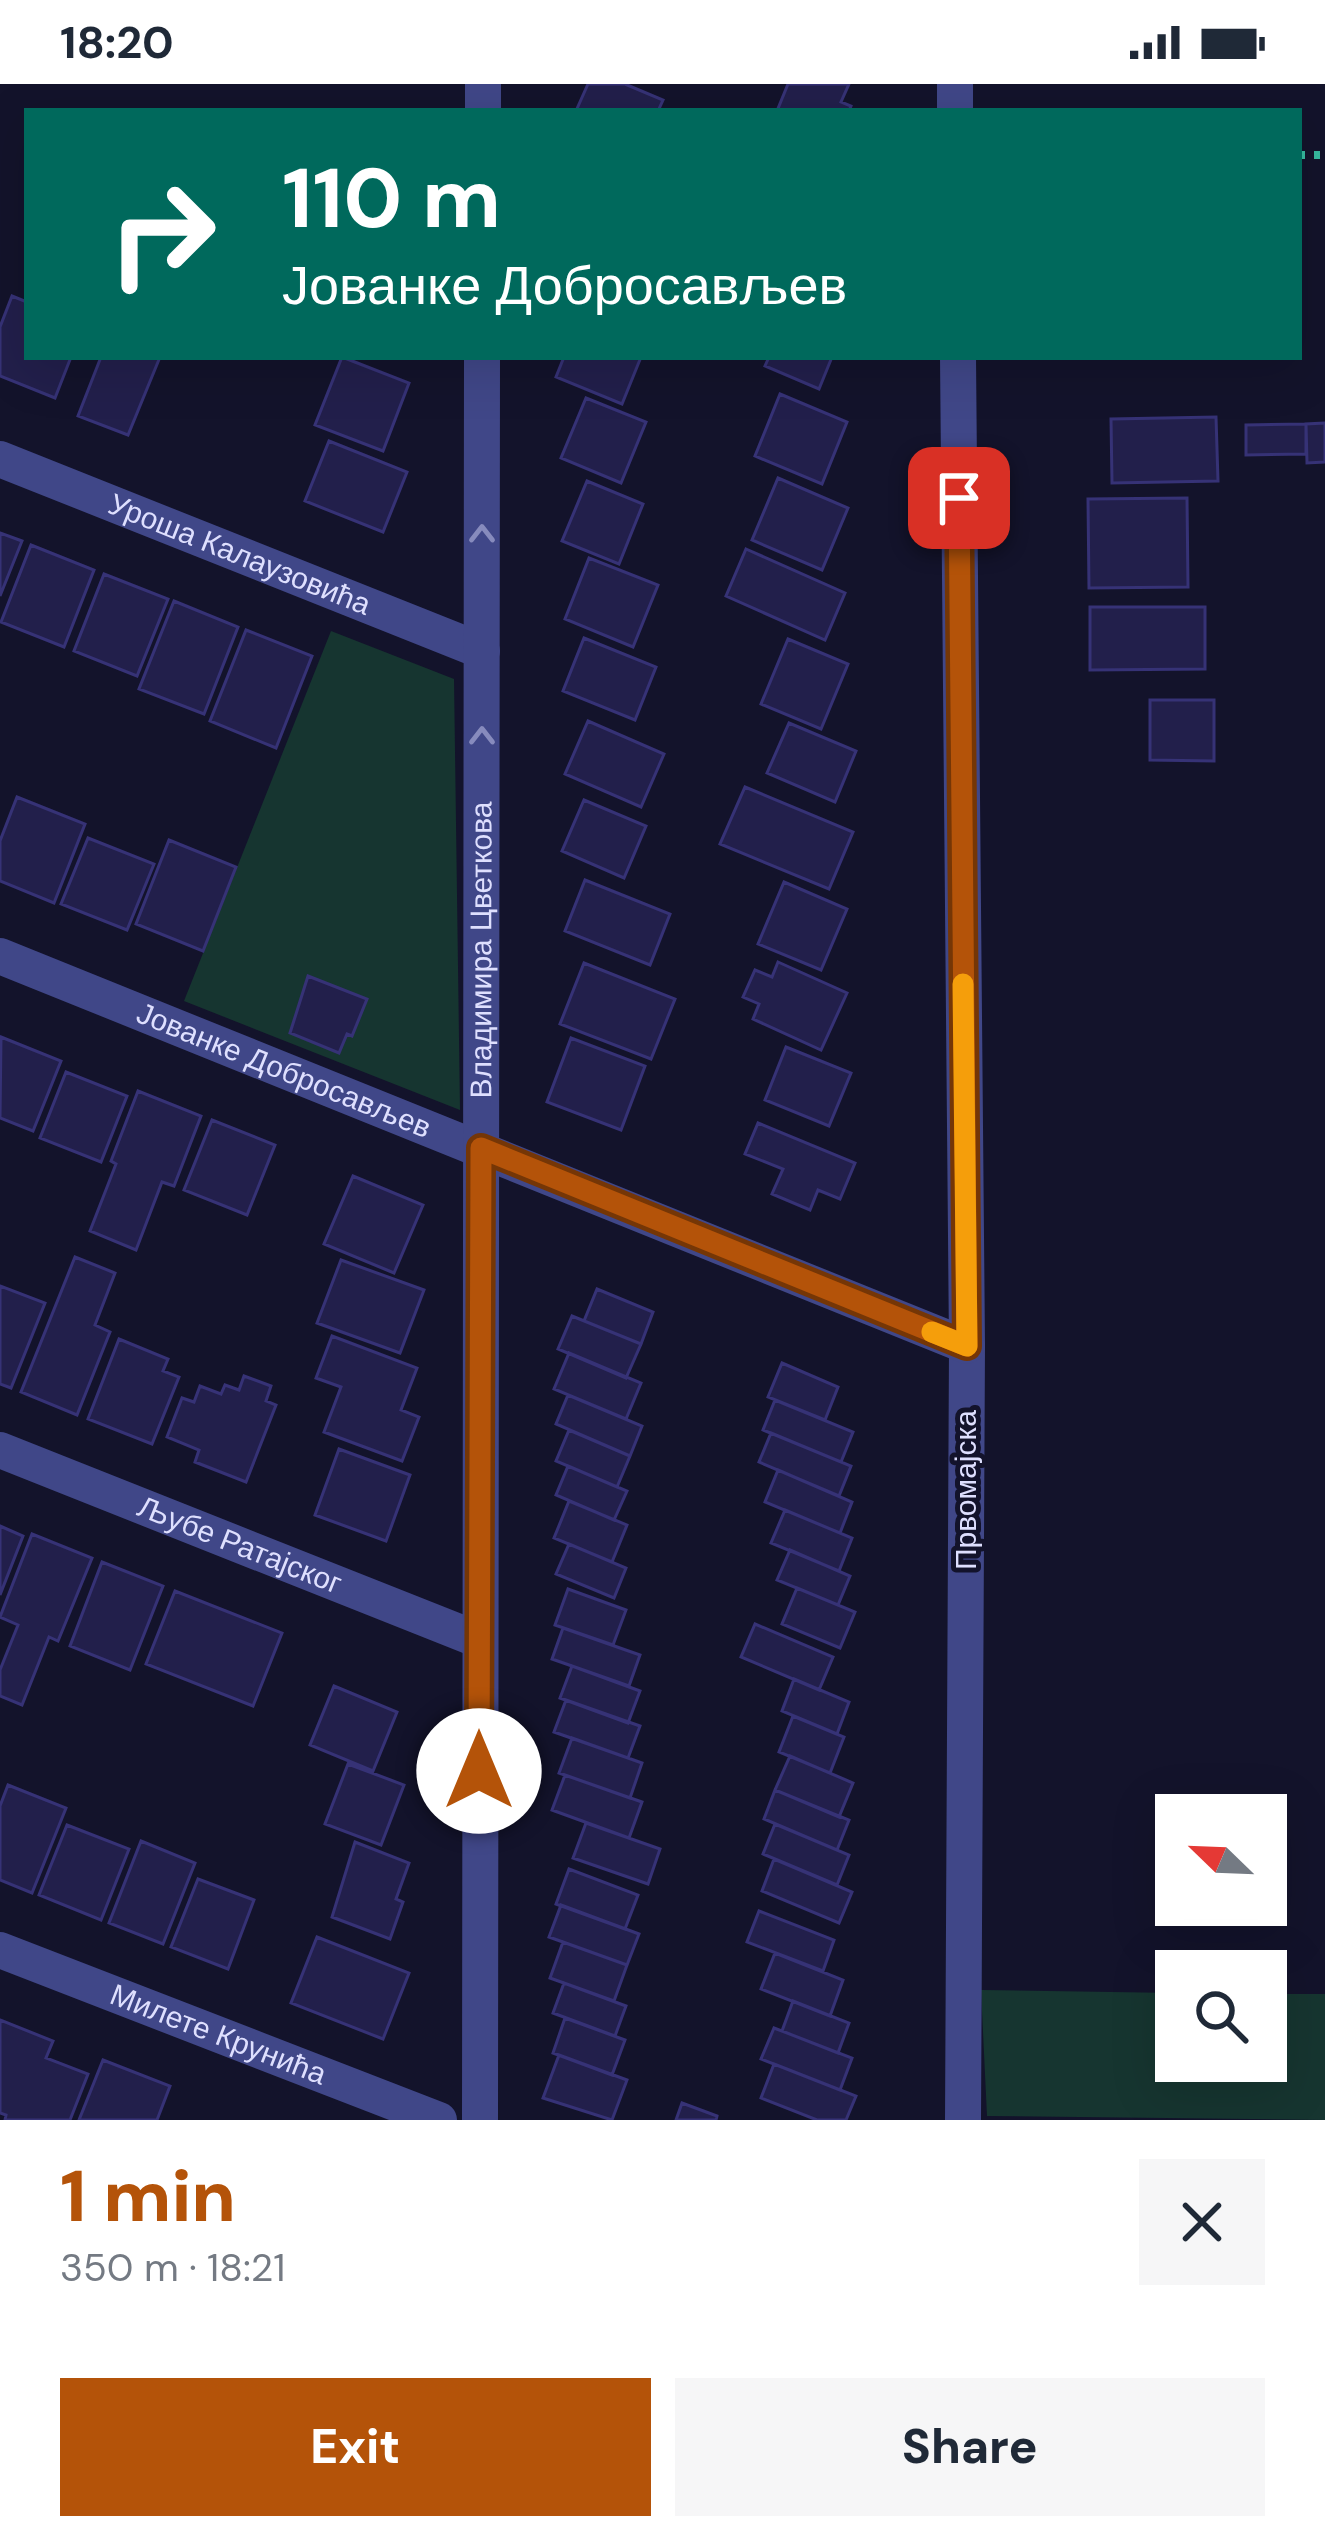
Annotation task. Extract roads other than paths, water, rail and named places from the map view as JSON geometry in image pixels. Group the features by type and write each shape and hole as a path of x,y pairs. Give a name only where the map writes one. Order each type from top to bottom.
{"street":[{"name":"Владимира Цветкова","path":"480,2120 482,360"},
{"name":"Првомајска","path":"958,360 967,1346 963,2120"},
{"name":"Уроша Калаузовића","path":"0,459 482,652"},
{"name":"Јованке Добросављев","path":"0,956 967,1346"},
{"name":"Љубе Ратајског","path":"0,1450 479,1640"},
{"name":"Милете Крунића","path":"0,1949 439,2120"}]}
